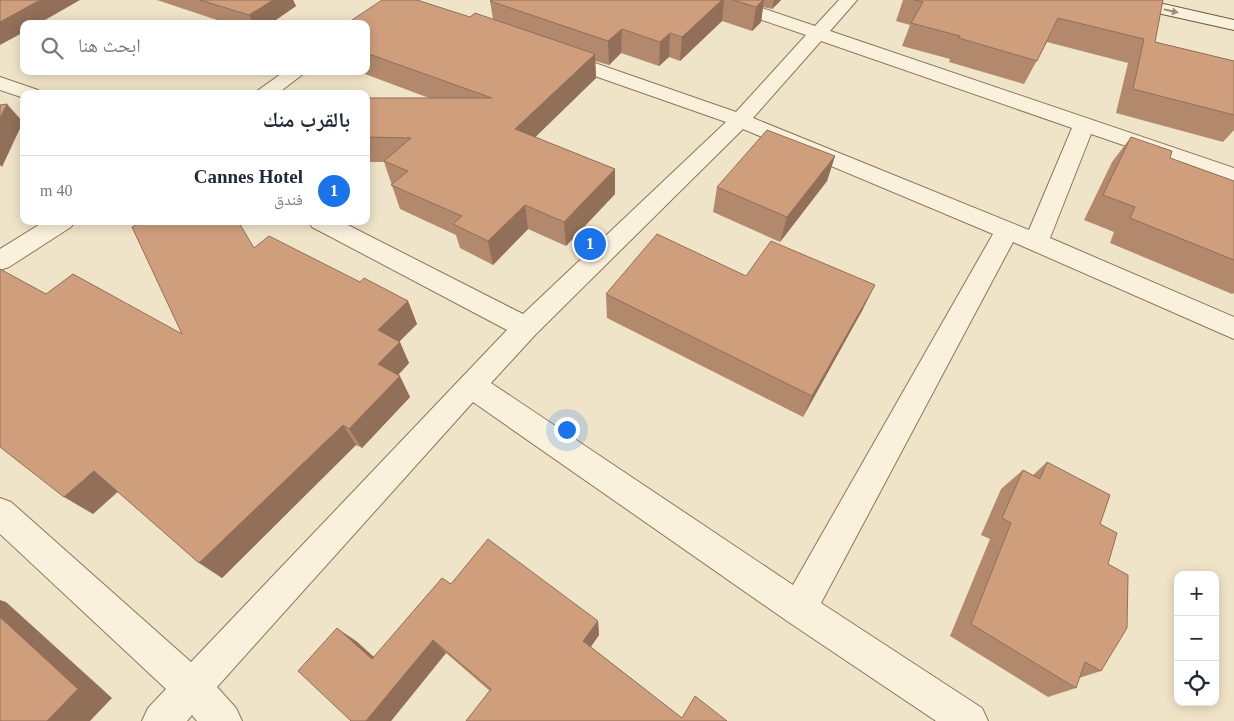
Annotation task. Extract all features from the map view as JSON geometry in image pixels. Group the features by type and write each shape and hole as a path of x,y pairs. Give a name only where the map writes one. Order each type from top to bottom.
{"street":[{"path":"721,0 820,32 1234,176"},
{"path":"162,721 191,687 395,470 471,385 526,328 740,120 848,0"},
{"path":"1123,0 1234,25"},
{"path":"1199,0 1234,8"},
{"path":"543,52 740,120 1036,242 1234,328"},
{"path":"268,90 292,75"},
{"path":"0,83 20,90"},
{"path":"1036,242 1084,125"},
{"path":"0,261 57,225"},
{"path":"328,225 526,328"},
{"path":"799,608 1007,230"},
{"path":"471,385 969,721"},
{"path":"0,513 191,687 223,721"}],"building":[{"path":"0,0 40,0 0,22"},
{"path":"200,0 273,0 249,15"},
{"path":"382,0 417,0 470,17 475,13 595,54 515,129 615,169 564,222 525,205 488,241 453,224 462,216 391,185 408,171 384,161 411,138 370,137 370,98 492,98 370,54 370,20 352,20"},
{"path":"722,0 682,37 670,33 660,42 622,29 608,41 490,1"},
{"path":"733,0 763,0 756,7"},
{"path":"914,0 1163,0 1155,42 1234,61 1234,115 1133,89 1144,39 1058,18 1037,61 959,38 960,36 911,23 923,2"},
{"path":"7,104 0,118 0,105"},
{"path":"767,130 835,156 787,217 717,187"},
{"path":"1131,137 1172,151 1170,158 1234,181 1234,260 1130,218 1135,207 1103,195"},
{"path":"136,225 240,225 254,248 269,236 360,282 364,278 408,301 378,330 400,342 378,364 400,376 349,429 343,425 199,563 94,471 64,497 0,447 0,269 46,294 73,274 182,334 132,227"},
{"path":"657,234 746,276 771,241 875,285 812,396 606,294"},
{"path":"1047,462 1110,495 1100,524 1117,533 1108,564 1128,575 1127,628 1101,671 1085,662 1076,688 971,624 1011,523 1002,518 1023,470 1040,479"},
{"path":"488,539 598,621 583,641 682,718 695,696 727,721 466,721 491,689 433,640 366,721 351,721 298,671 337,628 372,659 442,578 451,584"},
{"path":"0,617 78,689 47,721 0,721"}],"place":[{"name":"Cannes Hotel","path":"590,244"}]}
